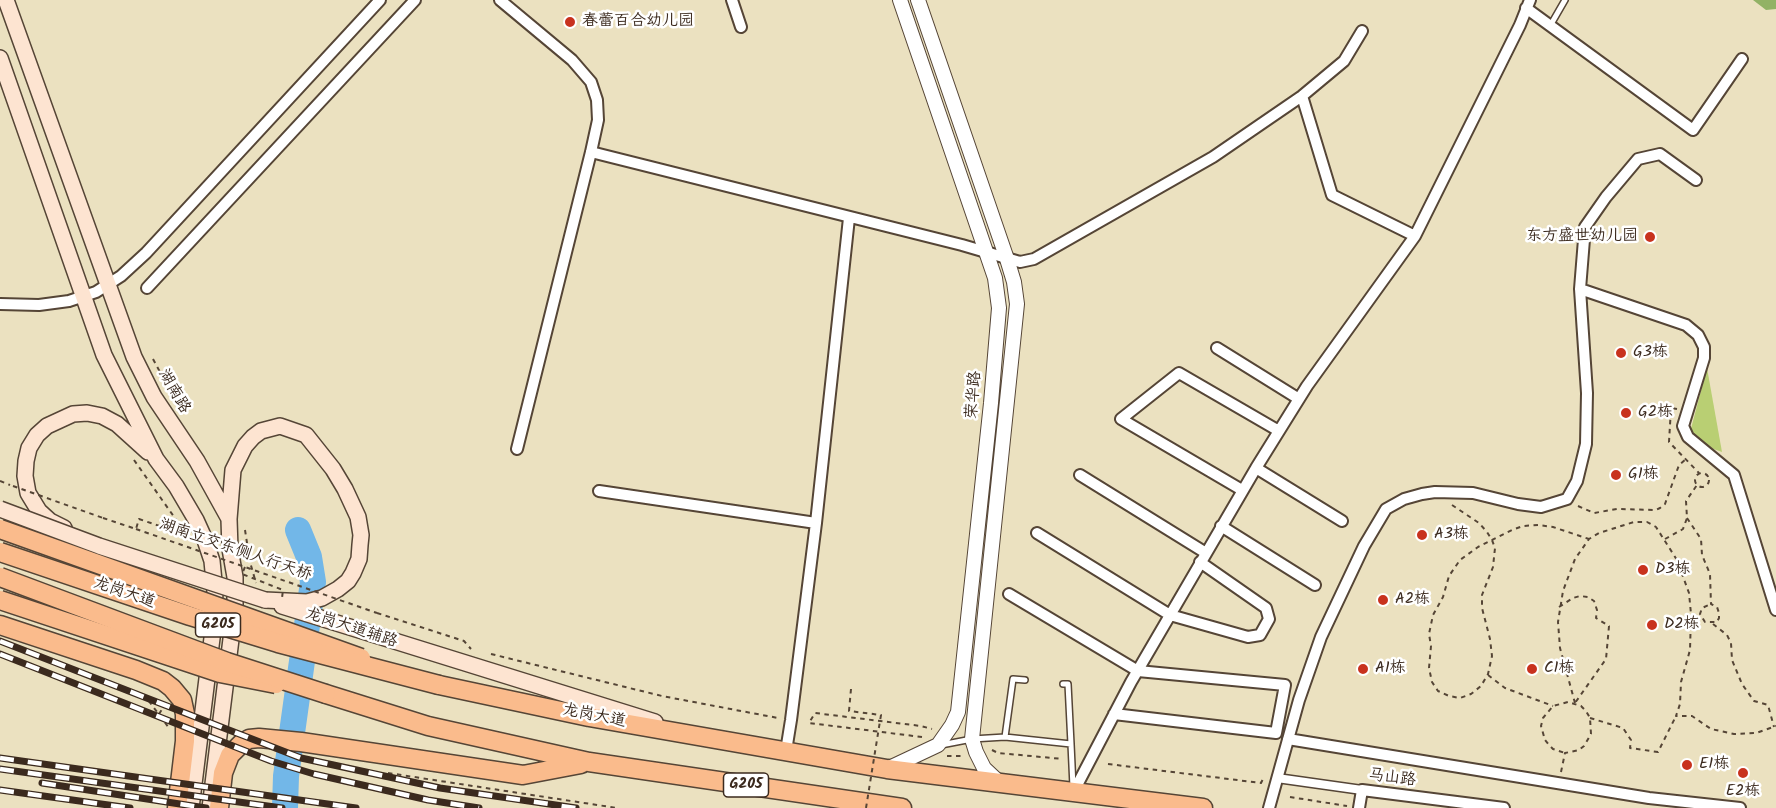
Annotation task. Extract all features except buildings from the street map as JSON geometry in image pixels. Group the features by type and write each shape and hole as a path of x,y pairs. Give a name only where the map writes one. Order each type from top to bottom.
{"main road":[{"name":"湖南路","path":"6,0 134,357 154,397 237,521 230,549 235,577 235,607 210,808"},
{"path":"0,58 104,355 156,459 176,486 196,520 206,540 212,561 213,630 191,808"},
{"path":"99,546 50,521 39,511 28,493 25,476 26,461 29,448 37,435 59,419 73,414 87,413 102,416 117,424 156,459"},
{"path":"237,521 233,470 238,457 253,437 269,428 280,426 306,435 345,489 358,518 361,535 359,559 348,581 322,598 307,602 261,594"},
{"name":"龙岗大道辅路","path":"0,509 99,546 261,594 443,657 706,737"},
{"name":"龙岗大道辅路","path":"0,529 439,685"},
{"name":"龙岗大道","path":"0,552 278,643 439,685 589,717 887,769 1203,808"},
{"name":"龙岗大道","path":"0,577 227,662 428,726 589,762 902,808"},
{"path":"0,600 220,673 326,693"},
{"path":"0,625 136,670 163,681 172,688 182,700 185,714 185,741 177,808"},
{"path":"219,808 223,773 230,755 249,739 269,738 301,742 524,776 589,762"}],"street":[{"path":"0,304 46,304 84,297 107,286 135,266 380,0"},
{"path":"147,288 415,0"},
{"path":"500,0 572,60 591,82 597,99 598,120 517,449"},
{"path":"732,0 741,27"},
{"name":"荣华路","path":"900,0 987,252 995,278 999,308 958,712 952,725 935,746"},
{"name":"荣华路","path":"918,0 1007,259 1014,282 1017,304 972,739 984,768 1000,783"},
{"path":"1074,791 1138,671 1242,490 1299,399 1415,236 1520,25 1528,4 1550,26 1693,130 1742,59"},
{"path":"591,152 1020,262 1034,259 1213,157 1302,96 1344,61 1362,31"},
{"path":"1302,96 1332,195 1415,236"},
{"path":"1269,808 1276,778 1321,637 1364,546 1386,509 1404,499 1435,492 1473,493 1541,507 1567,499 1577,480 1586,444 1587,393 1580,289 1585,227 1606,197 1638,159 1660,154 1696,180"},
{"path":"786,751 816,523 849,218"},
{"path":"1580,289 1686,325 1698,335 1704,347 1704,358 1683,426 1688,437 1734,475 1776,610"},
{"path":"1217,348 1299,399"},
{"path":"1242,490 1121,419 1179,373 1279,431"},
{"path":"1256,468 1342,521"},
{"path":"1037,532 1170,615 1248,638 1260,635 1269,619 1266,608 1203,558 1080,475"},
{"path":"599,491 816,523"},
{"path":"1221,526 1315,585"},
{"path":"1009,594 1138,671 1285,685 1276,732 1114,714"},
{"path":"1288,739 1648,798 1740,808"},
{"path":"887,769 935,746"},
{"name":"马山路","path":"1276,778 1504,808"},
{"path":"1355,807 1362,790"}],"lane":[{"path":"1550,26 1565,0"},
{"path":"1005,737 1013,679 1025,680"},
{"path":"1063,684 1068,684 1074,791"},
{"path":"935,746 972,739 1005,737 1071,744"}],"path":[{"path":"150,354 174,399"},
{"path":"1669,442 1699,473 1707,474 1709,480 1706,486 1697,485"},
{"path":"132,457 186,535 139,519 136,529"},
{"path":"1576,505 1585,511 1594,513 1617,509 1656,510 1665,504 1679,465 1686,459"},
{"path":"1697,485 1695,479 1699,473"},
{"name":"湖南立交东侧人行天桥","path":"0,481 377,613 464,641 472,650"},
{"path":"1665,539 1683,529 1687,518 1686,501 1697,485"},
{"path":"1435,492 1479,523 1492,540 1495,549 1495,557 1482,594 1482,608 1492,656 1488,674 1481,686 1471,694 1460,698 1449,696 1438,691 1432,682 1429,668 1431,645 1429,634 1433,615 1443,597 1449,576 1460,560 1478,547 1492,540 1512,530 1538,525 1567,531 1589,540"},
{"path":"1687,518 1701,539 1702,555 1710,574 1712,604"},
{"path":"237,521 261,594"},
{"path":"1575,703 1560,648 1558,622 1559,607 1575,559 1589,540 1610,529 1634,522 1647,522 1656,527 1665,539 1677,560 1689,593 1690,650 1681,682 1680,704 1658,752 1630,748 1630,740 1623,728 1590,718"},
{"path":"1559,607 1573,598 1588,597 1594,601 1597,610 1596,618 1609,626 1606,659 1575,703"},
{"path":"1700,614 1702,608 1712,604"},
{"path":"1700,614 1705,622 1717,622 1719,618 1717,607 1712,604"},
{"path":"1691,614 1700,614"},
{"path":"1676,716 1692,716 1711,729 1734,734 1756,733 1775,727 1768,705 1754,701 1742,684 1732,660 1731,643 1727,635 1711,623"},
{"path":"12,647 148,700 159,714 167,700"},
{"path":"483,652 662,696 778,718"},
{"path":"1488,674 1504,688 1553,706 1568,702 1575,703 1586,711 1590,718 1591,734 1579,750 1565,753 1549,746 1542,733 1543,718 1553,706"},
{"path":"851,689 849,711 880,715 866,808"},
{"path":"935,730 921,726 815,713 809,723 935,746 964,756"},
{"path":"989,748 998,753 1063,759"},
{"path":"1559,783 1565,753"},
{"path":"1107,764 1261,783"},
{"path":"1290,797 1355,807"}],"green space":[{"path":"1753,0 1776,0 1776,9 1766,10"},
{"path":"1707,368 1722,452 1688,440"}],"waterway":[{"path":"285,808 286,776 313,582 309,557 298,530"}],"railway":[{"path":"0,641 301,758 440,788 576,808"},
{"path":"0,654 271,761 314,774 428,800 479,808"},
{"path":"0,758 356,808"},
{"path":"0,769 282,808"},
{"path":"42,783 206,808"},
{"path":"0,790 130,808"}],"place":[{"name":"春蕾百合幼儿园","path":"570,22"},
{"name":"东方盛世幼儿园","path":"1650,237"},
{"name":"G3栋","path":"1621,353"},
{"name":"G2栋","path":"1626,413"},
{"name":"G1栋","path":"1616,475"},
{"name":"A3栋","path":"1422,535"},
{"name":"D3栋","path":"1643,570"},
{"name":"A2栋","path":"1383,600"},
{"name":"D2栋","path":"1652,625"},
{"name":"A1栋","path":"1363,669"},
{"name":"C1栋","path":"1532,669"},
{"name":"E1栋","path":"1687,765"},
{"name":"E2栋","path":"1743,773"}]}
